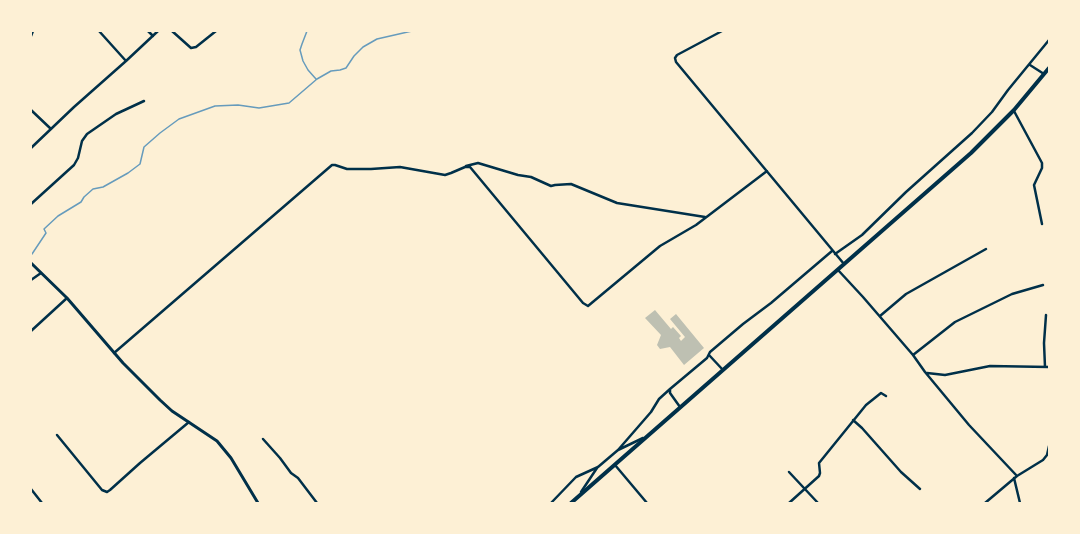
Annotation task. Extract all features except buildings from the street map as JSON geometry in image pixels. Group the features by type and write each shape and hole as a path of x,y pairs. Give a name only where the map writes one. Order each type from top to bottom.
{"highway":[{"path":"571,503 971,153 1014,110 1049,68"}],"street":[{"path":"31,36 33,31"},
{"path":"99,31 126,61"},
{"path":"148,31 153,36"},
{"path":"31,148 158,31"},
{"path":"172,31 191,48 196,48 216,31"},
{"path":"722,31 677,55 675,58 676,62 844,264"},
{"path":"835,254 862,235 992,112 1049,40"},
{"path":"1030,65 1044,74"},
{"path":"31,204 74,164 78,158 82,141 87,134 116,114 144,101"},
{"path":"31,110 51,129"},
{"path":"1014,110 1042,163 1042,168 1034,185 1042,224"},
{"path":"114,353 328,167 335,165 347,169 371,169 396,166 445,175 478,163 518,175 531,177 551,186 555,184 571,184 617,203 706,217"},
{"path":"465,167 470,167 583,303 588,306 660,246 706,217 767,171"},
{"path":"880,316 897,300 917,287 986,249"},
{"path":"551,503 576,477 598,467 618,450 651,412 659,399 709,355 710,352 771,303 832,250"},
{"path":"31,263 67,298 114,353 160,400 172,411 210,435 224,449 258,503"},
{"path":"838,270 880,316 969,425 1016,477 1020,503"},
{"path":"31,280 41,273"},
{"path":"913,355 955,322 1012,294 1043,284"},
{"path":"31,331 67,298"},
{"path":"1045,367 1044,343 1046,315"},
{"path":"709,355 723,370"},
{"path":"925,372 945,375 990,366 1049,367"},
{"path":"670,389 670,393 680,407"},
{"path":"789,503 819,476 820,473 818,463 866,405 881,393 886,396"},
{"path":"853,420 901,472 920,489"},
{"path":"57,435 102,490 107,492 189,422"},
{"path":"618,450 649,435"},
{"path":"263,439 291,473 298,478 317,503"},
{"path":"985,503 1016,477 1043,460 1047,455 1049,446"},
{"path":"615,464 647,503"},
{"path":"576,499 588,484 598,467"},
{"path":"789,472 818,503"},
{"path":"31,490 42,503"}],"waterway":[{"path":"307,31 300,50 303,61 308,70 316,79"},
{"path":"32,254 46,233 44,229 58,216 81,202 93,189 103,187 128,173 140,164 144,147 179,119 215,106 238,105 259,108 289,103 317,79 331,71 346,68 354,56 363,47 377,39 412,31"}]}
